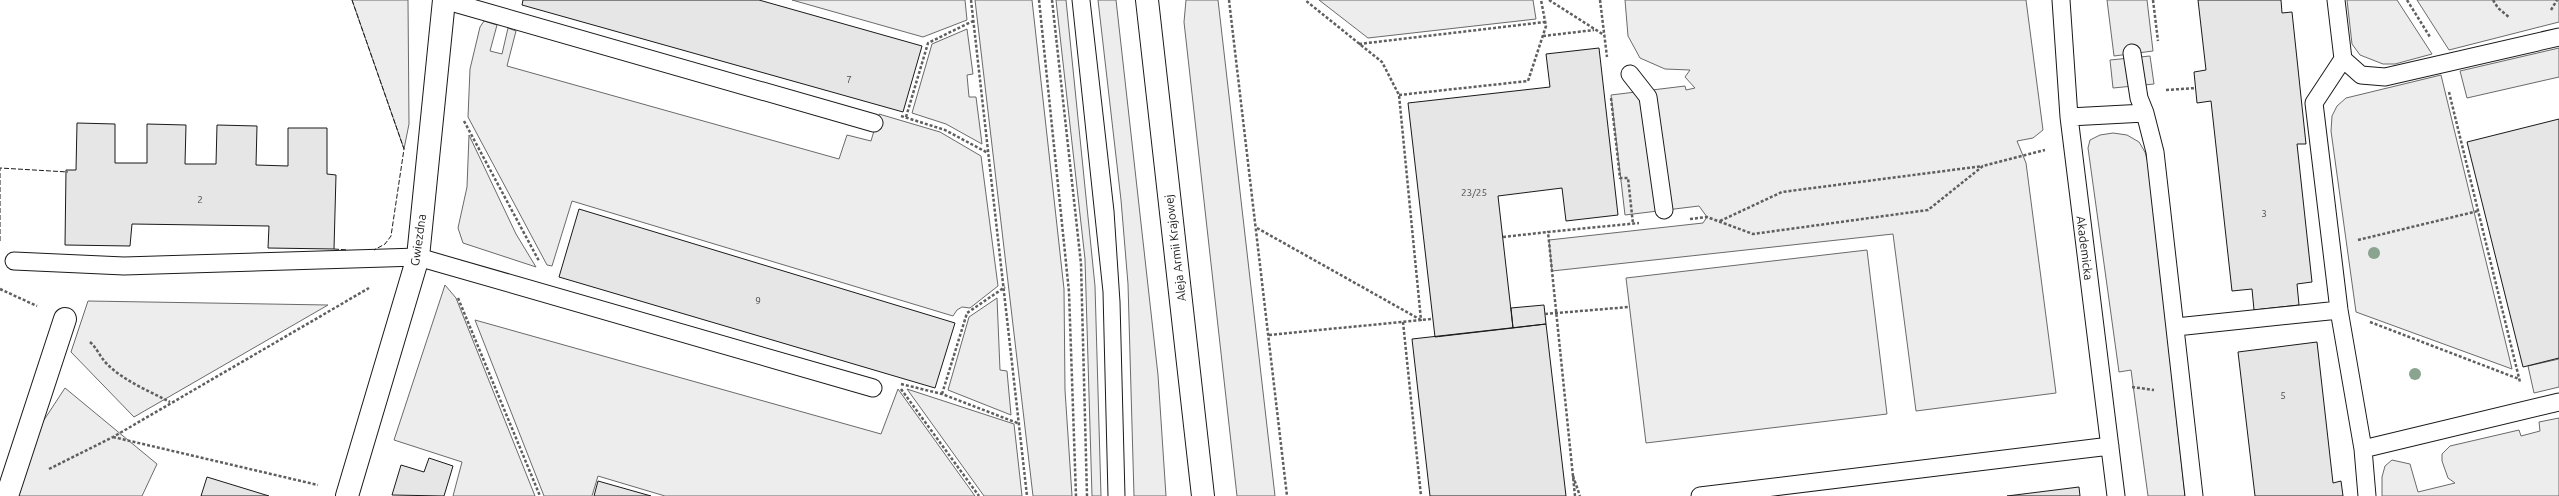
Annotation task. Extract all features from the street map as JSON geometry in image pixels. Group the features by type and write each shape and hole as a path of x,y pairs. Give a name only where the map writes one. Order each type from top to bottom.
{"street":[{"name":"Gwiezdna","path":"347,496 418,257 444,0"},
{"name":"Aleja Armii Krajowej","path":"1147,0 1203,496"},
{"path":"8,493 65,319"}],"lane":[{"path":"444,0 874,123"},
{"name":"Akademicka","path":"2061,0 2068,118 2116,496"},
{"path":"2336,0 2343,59 2314,103 2339,310 2363,449 2367,496"},
{"path":"2343,59 2361,75 2385,77 2559,37"},
{"path":"2132,54 2139,98 2145,113 2155,152 2194,496"},
{"path":"1630,74 1648,97 1664,210"},
{"path":"2068,118 2145,113"},
{"path":"14,261 124,266 418,257 873,388"},
{"path":"2176,327 2339,310"},
{"path":"2363,449 2559,402"},
{"path":"1700,496 2110,446"}],"path":[{"path":"971,0 1005,287 1027,496"},
{"path":"1039,0 1069,292 1076,496"},
{"path":"1052,0 1080,264 1087,496"},
{"path":"1229,0 1287,496"},
{"path":"1305,0 1382,62 1400,95 1421,320"},
{"path":"1400,95 1528,81 1545,22 1542,0"},
{"path":"1549,0 1604,36"},
{"path":"2339,310 2519,379 2439,51 2407,0"},
{"path":"2493,0 2498,8 2512,19"},
{"path":"906,117 928,44 973,21"},
{"path":"1359,44 1545,22"},
{"path":"1542,36 1594,30"},
{"path":"2165,90 2196,88"},
{"path":"462,119 541,265"},
{"path":"918,121 945,130 988,153"},
{"path":"1720,221 1782,192 1983,166 2053,148"},
{"path":"1686,219 1708,217 1753,234 1928,210 1983,166"},
{"path":"1620,178 1628,178 1633,224"},
{"path":"2332,246 2478,211"},
{"path":"1503,237 1641,223"},
{"path":"1256,228 1421,320"},
{"path":"1548,232 1575,496"},
{"path":"8,493 113,437 374,285"},
{"path":"942,394 967,314 1005,287"},
{"path":"0,288 65,319 98,349 105,362 117,373 171,403"},
{"path":"456,292 540,496"},
{"path":"1545,314 1629,307"},
{"path":"1269,335 1432,319"},
{"path":"1403,322 1421,496"},
{"path":"873,388 897,383 942,394 1020,424"},
{"path":"113,437 324,487"},
{"path":"1573,476 1580,496"}],"shaded area":[{"path":"352,0 408,0 409,124 404,149"},
{"path":"792,0 965,0 967,20 923,37"},
{"path":"975,0 1032,0 1064,289 1065,390 1072,496 1033,496"},
{"path":"1056,0 1066,0 1095,286 1101,496 1092,496 1085,259"},
{"path":"1098,0 1116,0 1158,375 1166,496 1134,496 1128,284 1121,200"},
{"path":"1186,0 1218,0 1275,496 1237,496 1184,22"},
{"path":"1319,0 1533,0 1536,19 1368,38"},
{"path":"1625,0 2026,0 2043,130 2033,138 2017,141 2026,163 2056,393 1916,411 1893,234 1552,271 1549,240 1703,223 1707,217 1699,206 1625,215 1611,95 1685,86 1686,90 1695,88 1685,77 1690,70 1665,69 1640,58 1628,36"},
{"path":"2107,0 2147,0 2153,51 2114,56"},
{"path":"2347,0 2397,0 2432,54 2395,64 2383,64 2360,55 2352,44"},
{"path":"2417,0 2559,0 2559,22 2449,50"},
{"path":"484,21 497,25 490,51 502,54 508,28 516,31 507,66 839,159 847,135 871,141 879,114 940,132 981,156 998,286 970,308 962,307 957,310 953,316 572,201 552,266 547,265 468,117 470,69 480,27"},
{"path":"967,29 973,74 967,75 969,97 976,97 982,144 946,124 912,113 932,44"},
{"path":"2559,48 2559,77 2467,98 2460,71"},
{"path":"2150,56 2154,84 2113,88 2110,60"},
{"path":"2441,75 2512,369 2356,312 2331,131 2332,116 2337,106 2346,98"},
{"path":"2113,133 2127,135 2139,142 2145,152 2149,167 2185,496 2148,496 2131,370 2119,372 2088,148 2090,140 2100,135"},
{"path":"469,135 516,234 536,267 463,243 458,228 467,187"},
{"path":"1867,250 1887,414 1646,443 1626,278"},
{"path":"445,285 456,298 535,496 453,496 462,462 394,440"},
{"path":"997,298 1000,370 1007,371 1011,415 948,390 969,317"},
{"path":"88,301 328,305 134,417 71,352"},
{"path":"475,320 881,434 898,389 975,496 665,496 598,476 592,496 544,496"},
{"path":"2559,359 2559,387 2534,393 2528,366"},
{"path":"65,388 157,464 142,496 0,496 0,487"},
{"path":"907,389 1014,424 1022,496 984,496"},
{"path":"2559,418 2559,496 2382,496 2382,477 2385,466 2392,460 2410,464 2418,492 2455,483 2448,478 2442,461 2442,454 2450,446 2519,430 2521,436 2540,431 2539,422"}],"building":[{"path":"523,0 759,0 922,46 903,112 522,5"},
{"path":"2198,0 2281,0 2282,13 2292,12 2306,144 2297,144 2312,282 2297,284 2299,305 2254,310 2252,289 2232,291 2211,101 2197,103 2194,72 2206,70"},
{"path":"1599,48 1618,215 1566,221 1562,188 1498,196 1513,328 1435,337 1408,103 1550,87 1546,54"},
{"path":"2559,119 2559,358 2523,367 2467,142"},
{"path":"77,123 115,124 115,163 147,163 147,124 186,125 185,164 216,164 217,125 257,126 256,165 288,166 288,128 327,128 327,174 336,175 334,249 268,248 269,226 132,224 130,246 65,245 66,170 76,170"},
{"path":"579,209 955,323 935,388 559,277"},
{"path":"1544,305 1546,324 1513,328 1511,308"},
{"path":"1546,324 1566,496 1430,496 1412,339"},
{"path":"2317,342 2333,483 2341,481 2343,496 2255,496 2238,352"},
{"path":"429,458 453,466 444,496 392,495 401,465 424,472"},
{"path":"207,477 269,496 201,496"},
{"path":"598,481 651,496 594,496"},
{"path":"2079,487 2080,496 2007,496"}],"tram line":[{"path":"1072,0 1103,292 1108,496"},
{"path":"1090,0 1114,211 1120,302 1125,496"}],"fence":[{"path":"352,0 404,149 391,236 385,244 374,250"},
{"path":"0,241 0,168 68,172"},
{"path":"334,249 348,250"}]}
